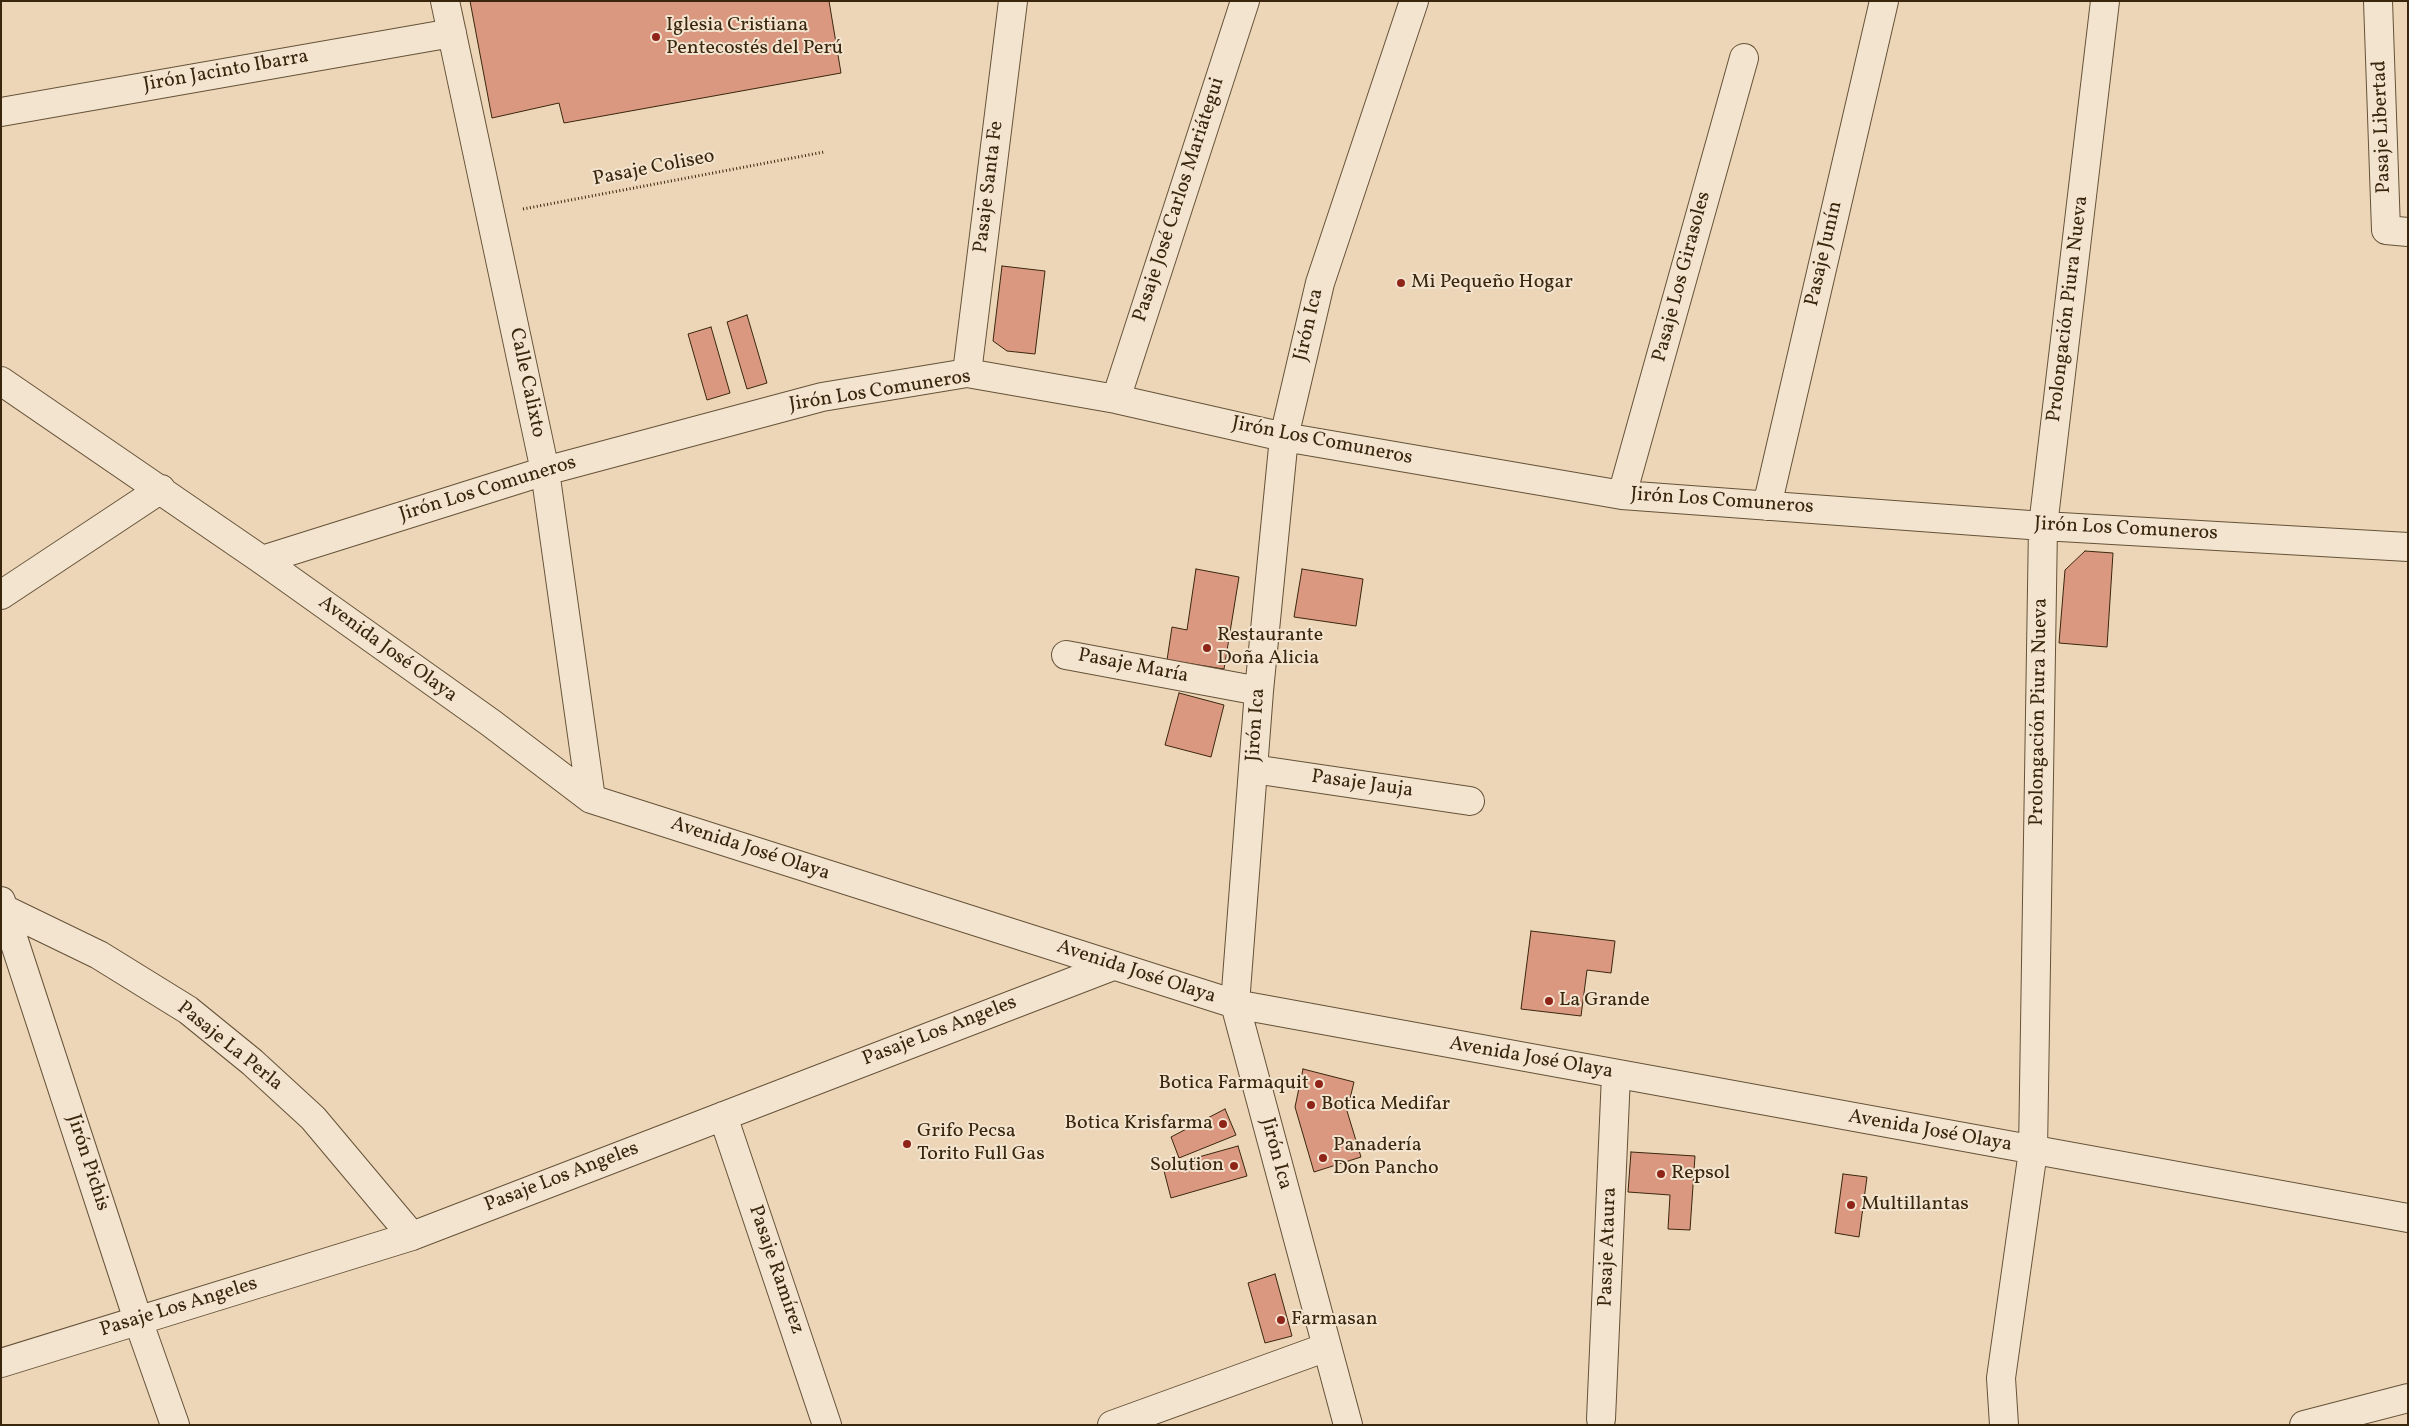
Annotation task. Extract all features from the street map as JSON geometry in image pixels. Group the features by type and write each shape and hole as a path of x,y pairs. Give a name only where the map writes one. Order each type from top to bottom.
{"street":[{"name":"Calle Calixto","path":"445,1 545,470 591,799"},
{"name":"Pasaje Santa Fe","path":"967,373 1012,1"},
{"name":"Pasaje José Carlos Mariátegui","path":"1116,399 1245,1"},
{"name":"Jirón Ica","path":"1348,1425 1235,1004 1259,692 1284,437 1320,283 1414,1"},
{"name":"Pasaje Junín","path":"1767,506 1884,1"},
{"name":"Prolongación Piura Nueva","path":"2004,1425 2001,1378 2033,1151 2043,526 2105,1"},
{"name":"Pasaje Libertad","path":"2378,1 2386,230 2408,232"},
{"name":"Jirón Jacinto Ibarra","path":"1,112 452,33"},
{"name":"Pasaje Los Girasoles","path":"1622,495 1744,58"},
{"name":"Jirón Los Comuneros","path":"262,560 545,470 822,397 967,373 1116,399 1284,437 1622,495 2043,526 2408,546"},
{"name":"Avenida José Olaya","path":"1,381 262,560 491,724 591,799 1235,1004 2408,1218"},
{"path":"1,595 161,489"},
{"name":"Pasaje María","path":"1066,655 1259,692"},
{"name":"Pasaje Jauja","path":"1253,769 1470,801"},
{"name":"Pasaje La Perla","path":"3,905 98,955 188,1010 245,1056 313,1118 412,1236"},
{"name":"Jirón Pichis","path":"3,905 138,1320 175,1425"},
{"name":"Pasaje Los Angeles","path":"1,1363 412,1236 1113,966"},
{"name":"Pasaje Ataura","path":"1602,1418 1616,1075"},
{"name":"Pasaje Ramírez","path":"723,1116 827,1425"},
{"path":"1112,1425 1327,1347"},
{"path":"2304,1425 2408,1398"}],"path":[{"name":"Pasaje Coliseo","path":"490,215 824,152"}],"building":[{"name":"Iglesia Cristiana Pentecostés del Perú","path":"470,1 829,1 841,73 564,123 559,103 492,118"},
{"path":"1002,266 1045,271 1035,354 1007,351 993,341"},
{"path":"747,315 767,383 747,389 727,322"},
{"path":"711,327 730,393 707,400 688,334"},
{"path":"2085,551 2113,553 2107,647 2059,643 2065,570"},
{"path":"1196,569 1239,577 1224,669 1167,660 1172,627 1187,630"},
{"path":"1302,569 1363,579 1356,626 1294,617"},
{"path":"1179,693 1224,705 1211,757 1165,745"},
{"path":"1531,931 1615,941 1611,973 1587,970 1581,1016 1521,1009"},
{"path":"1303,1069 1354,1082 1347,1111 1361,1157 1314,1172 1295,1107"},
{"path":"1225,1109 1236,1135 1179,1158 1171,1137"},
{"path":"1238,1146 1247,1176 1171,1198 1163,1167"},
{"name":"Repsol","path":"1631,1152 1695,1156 1690,1230 1668,1229 1670,1195 1628,1192"},
{"name":"Multillantas","path":"1843,1174 1867,1177 1859,1237 1835,1233"},
{"path":"1275,1274 1292,1336 1265,1343 1248,1283"}],"place":[{"name":"Iglesia Cristiana Pentecostés del Perú","path":"656,37"},
{"name":"Mi Pequeño Hogar","path":"1401,283"},
{"name":"Restaurante Doña Alicia","path":"1207,648"},
{"name":"La Grande","path":"1549,1001"},
{"name":"Botica Farmaquit","path":"1319,1084"},
{"name":"Botica Medifar","path":"1311,1105"},
{"name":"Botica Krisfarma","path":"1223,1124"},
{"name":"Grifo Pecsa Torito Full Gas","path":"907,1144"},
{"name":"Panadería Don Pancho","path":"1323,1158"},
{"name":"Solution","path":"1234,1166"},
{"name":"Repsol","path":"1661,1174"},
{"name":"Multillantas","path":"1851,1205"},
{"name":"Farmasan","path":"1281,1320"}]}
